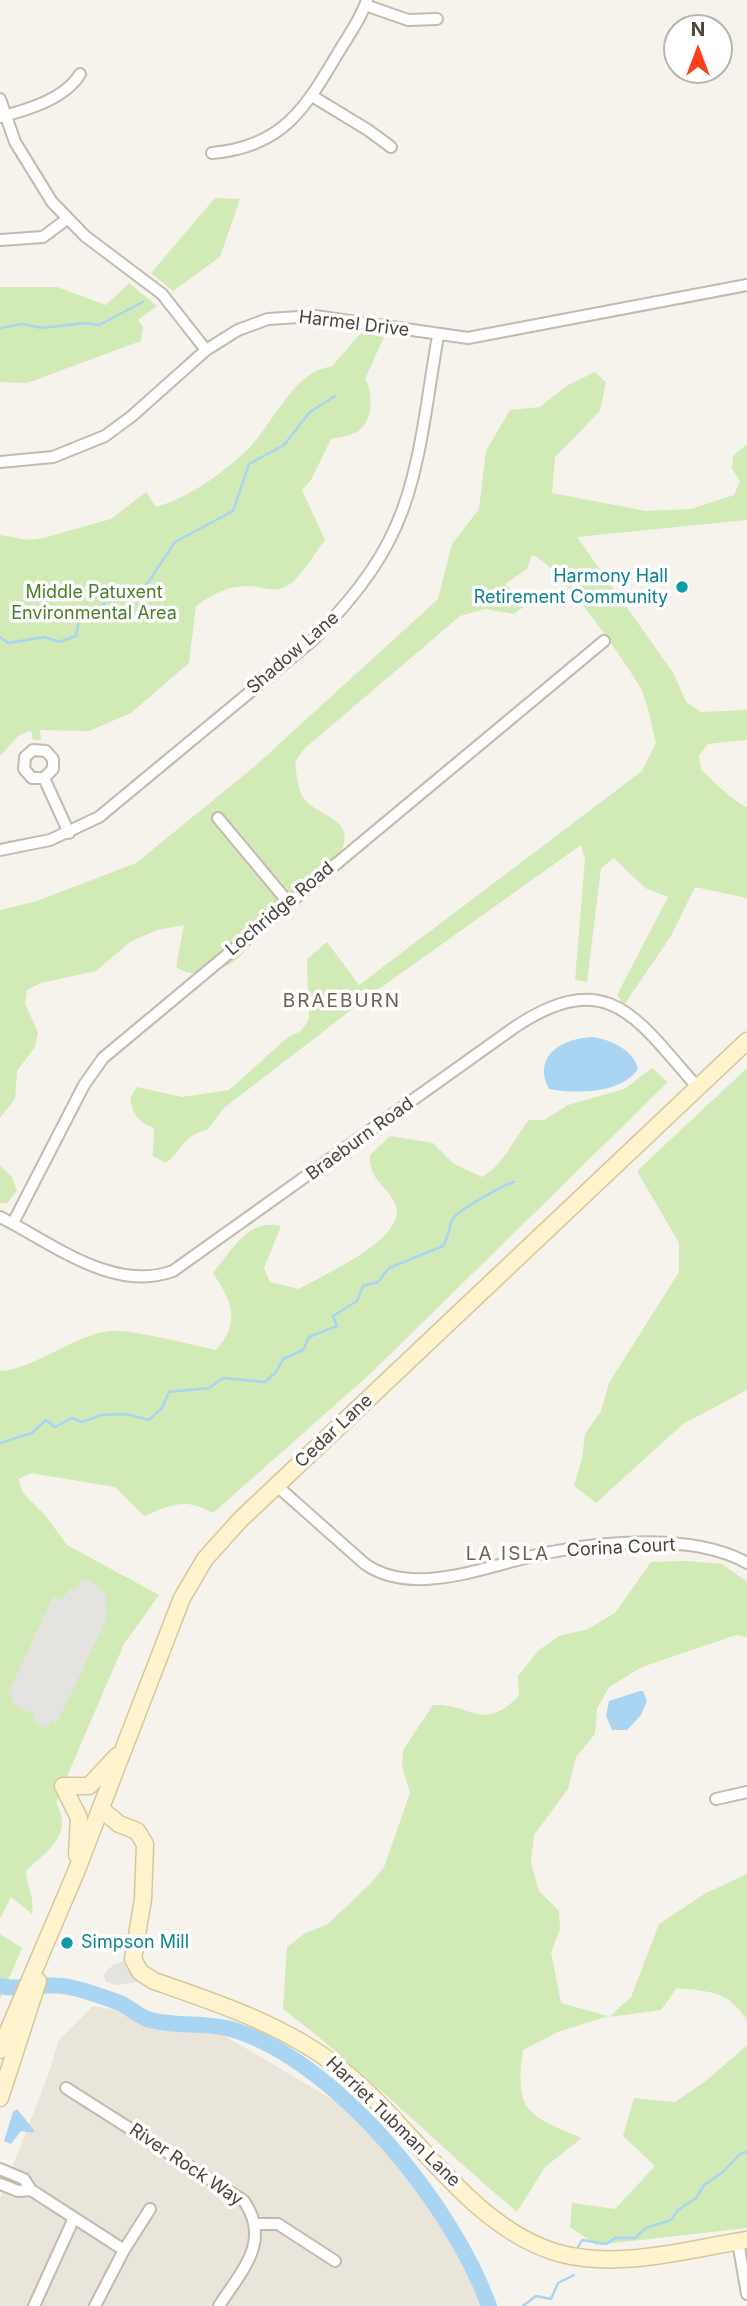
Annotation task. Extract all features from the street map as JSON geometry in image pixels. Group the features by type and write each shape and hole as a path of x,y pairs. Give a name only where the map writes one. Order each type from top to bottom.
{"main road":[{"name":"Cedar Lane","path":"0,2098 20,2016 171,1623 193,1577 221,1540 747,1041"},
{"path":"76,1872 79,1818 63,1786 89,1786 122,1751"},
{"name":"Harriet Tubman Lane","path":"101,1810 119,1824 137,1832 145,1844 143,1899 133,1952 135,1966 140,1972 154,1981 277,2027 321,2054 361,2087 502,2225 542,2248 581,2257 624,2258 743,2241"},
{"name":"Cedar Lane","path":"0,2050 20,2016"}],"street":[{"path":"212,153 239,150 268,138 289,124 312,96 366,2 408,20 437,19"},
{"path":"3,116 58,96 75,84 80,74"},
{"path":"312,96 368,130 390,148"},
{"path":"0,99 3,116 28,165 67,219 162,295 206,350"},
{"path":"0,240 43,237 67,219"},
{"name":"Harmel Drive","path":"0,462 52,457 105,436 132,416 206,350 252,324 294,315 331,317 438,336 468,338 747,285"},
{"name":"Shadow Lane","path":"0,850 33,845 69,833 112,807 314,639 359,589 386,547 406,498 438,336"},
{"name":"Lochridge Road","path":"13,1223 84,1085 103,1058 604,641"},
{"path":"44,778 69,833"},
{"path":"218,818 288,902"},
{"name":"Braeburn Road","path":"0,1217 120,1276 152,1277 173,1271 514,1027 546,1008 568,1000 598,1000 630,1014 698,1088"},
{"name":"Corina Court","path":"277,1486 365,1564 381,1574 402,1580 432,1579 547,1553 594,1546 696,1545 716,1549 747,1563"},
{"path":"716,1800 747,1792"},
{"name":"River Rock Way","path":"66,2088 244,2201 256,2224 255,2246 219,2306"},
{"path":"0,2169 24,2179 31,2190 124,2250"},
{"path":"0,2184 18,2191 31,2190"},
{"path":"95,2306 124,2250 150,2209"},
{"path":"34,2306 74,2218"},
{"path":"256,2224 278,2224 335,2261"},
{"path":"743,2241 747,2294"}],"shaded area":[{"path":"79,1580 92,1582 105,1593 107,1618 57,1723 51,1721 47,1728 33,1721 35,1715 11,1703 13,1698 7,1695 53,1597 60,1600 69,1590 79,1587"},
{"path":"126,1960 138,1982 116,1985 105,1981 104,1974 113,1965"},
{"path":"93,2006 208,2026 352,2111 452,2224 481,2306 0,2306 0,2199 51,2067 58,2041"}],"green space":[{"path":"215,198 240,199 220,257 173,291 151,273"},
{"path":"129,283 157,306 138,320 143,327 141,341 27,383 0,382 0,287 57,287 106,305"},
{"name":"Middle Patuxent Environmental Area","path":"361,333 384,337 365,379 371,399 369,413 358,431 331,439 311,480 302,490 325,540 300,574 290,584 279,589 247,586 226,589 196,606 189,663 131,713 89,731 40,730 41,740 33,740 31,730 18,736 0,756 0,535 29,540 43,538 111,519 146,492 156,507 193,491 248,449 295,388 318,370 331,367"},
{"path":"595,372 606,382 600,411 555,457 552,493 646,511 691,509 734,495 740,481 732,469 733,456 747,444 747,520 577,537 674,674 686,702 701,712 747,710 747,740 708,744 699,755 701,770 747,807 747,898 695,887 671,936 624,1005 617,995 668,897 645,888 614,858 601,868 587,982 575,980 585,860 581,845 372,994 224,1108 207,1130 188,1139 166,1163 153,1156 154,1128 140,1120 131,1104 130,1098 137,1087 182,1097 229,1090 287,1038 301,1031 309,1019 307,959 327,942 359,985 642,771 656,743 639,685 605,634 573,593 544,562 532,555 527,569 505,584 526,605 514,614 485,609 460,616 304,749 295,762 301,794 312,807 338,823 345,835 344,843 327,867 286,898 252,944 232,963 220,969 194,973 176,967 184,925 157,930 130,942 96,971 41,983 27,990 25,1004 38,1032 35,1047 17,1071 15,1099 0,1118 0,910 37,901 136,863 254,767 438,599 452,544 479,509 486,451 510,410 540,407 566,386"},
{"path":"652,1068 668,1082 369,1375 213,1513 194,1505 178,1504 144,1516 115,1487 31,1473 18,1479 23,1493 45,1515 67,1545 159,1595 124,1644 56,1802 61,1814 60,1833 50,1848 26,1871 32,1914 11,1897 0,1919 0,1371 26,1365 82,1339 110,1331 146,1335 216,1350 229,1330 231,1311 225,1293 213,1273 250,1231 269,1225 281,1226 264,1268 270,1282 299,1289 360,1255 388,1231 396,1218 396,1206 376,1178 370,1155 390,1136 433,1143 454,1164 482,1177 502,1159 529,1120 544,1120 568,1105 624,1089"},
{"path":"747,1068 747,1390 683,1424 596,1503 574,1486 582,1459 585,1434 601,1411 609,1383 679,1272 679,1243 637,1171"},
{"path":"0,1165 12,1177 17,1191 7,1203 0,1203"},
{"path":"651,1562 722,1564 747,1582 747,1637 736,1635 642,1667 609,1687 597,1709 595,1734 576,1757 568,1789 534,1835 531,1863 539,1891 559,1911 560,1929 551,1952 561,2003 608,2016 558,2032 523,2050 521,2087 523,2099 529,2109 549,2124 582,2138 545,2167 517,2212 343,2058 283,2009 287,1947 304,1934 328,1924 384,1867 410,1793 402,1766 403,1750 433,1705 485,1715 506,1707 519,1696 518,1676 539,1650 559,1636 588,1629 615,1613"},
{"path":"747,1874 747,2020 732,2003 717,1994 677,1988 661,2010 609,2017 631,1997 659,1924 706,1893"},
{"path":"0,1934 22,1948 0,1999"},
{"path":"747,2045 747,2228 596,2245 570,2227 572,2203 615,2209 655,2166 623,2136 634,2098 675,2102 707,2080"}],"water":[{"path":"593,1037 627,1051 638,1069 621,1083 609,1088 572,1092 549,1089 544,1067 553,1051 571,1041"},
{"path":"643,1691 647,1701 641,1715 627,1730 612,1730 606,1716 609,1701"},
{"path":"17,2109 34,2130 33,2133 21,2131 11,2144 4,2141 13,2112"}],"waterway":[{"path":"0,328 22,324 42,328 85,323 99,325 143,302"},
{"path":"0,637 8,643 45,637 59,642 76,636 79,620 93,619 108,600 137,599 175,542 233,511 249,464 284,445 310,412 335,396"},
{"path":"0,1443 32,1433 46,1420 55,1427 72,1418 82,1422 102,1415 126,1414 149,1420 162,1408 169,1392 209,1388 223,1378 265,1382 276,1372 283,1359 303,1350 309,1337 337,1326 333,1316 357,1301 363,1286 378,1282 389,1268 443,1246 456,1216 481,1198 514,1182"},
{"path":"0,1986 17,1988 52,1985 75,1988 120,2003 147,2019 226,2028 276,2048 315,2074 353,2107 388,2144 421,2184 449,2226 472,2267 489,2306"},
{"path":"578,2247 582,2240 606,2244 615,2238 635,2238 646,2228 671,2220 678,2210 696,2198 704,2185 723,2172 740,2154 747,2152"},
{"path":"523,2306 536,2296 551,2299 558,2283 574,2275"}],"place":[{"name":"Harmony Hall Retirement Community","path":"682,587"},
{"name":"Simpson Mill","path":"67,1943"}],"district":[{"name":"BRAEBURN","path":"342,1001"},
{"name":"LA ISLA","path":"508,1554"}]}
